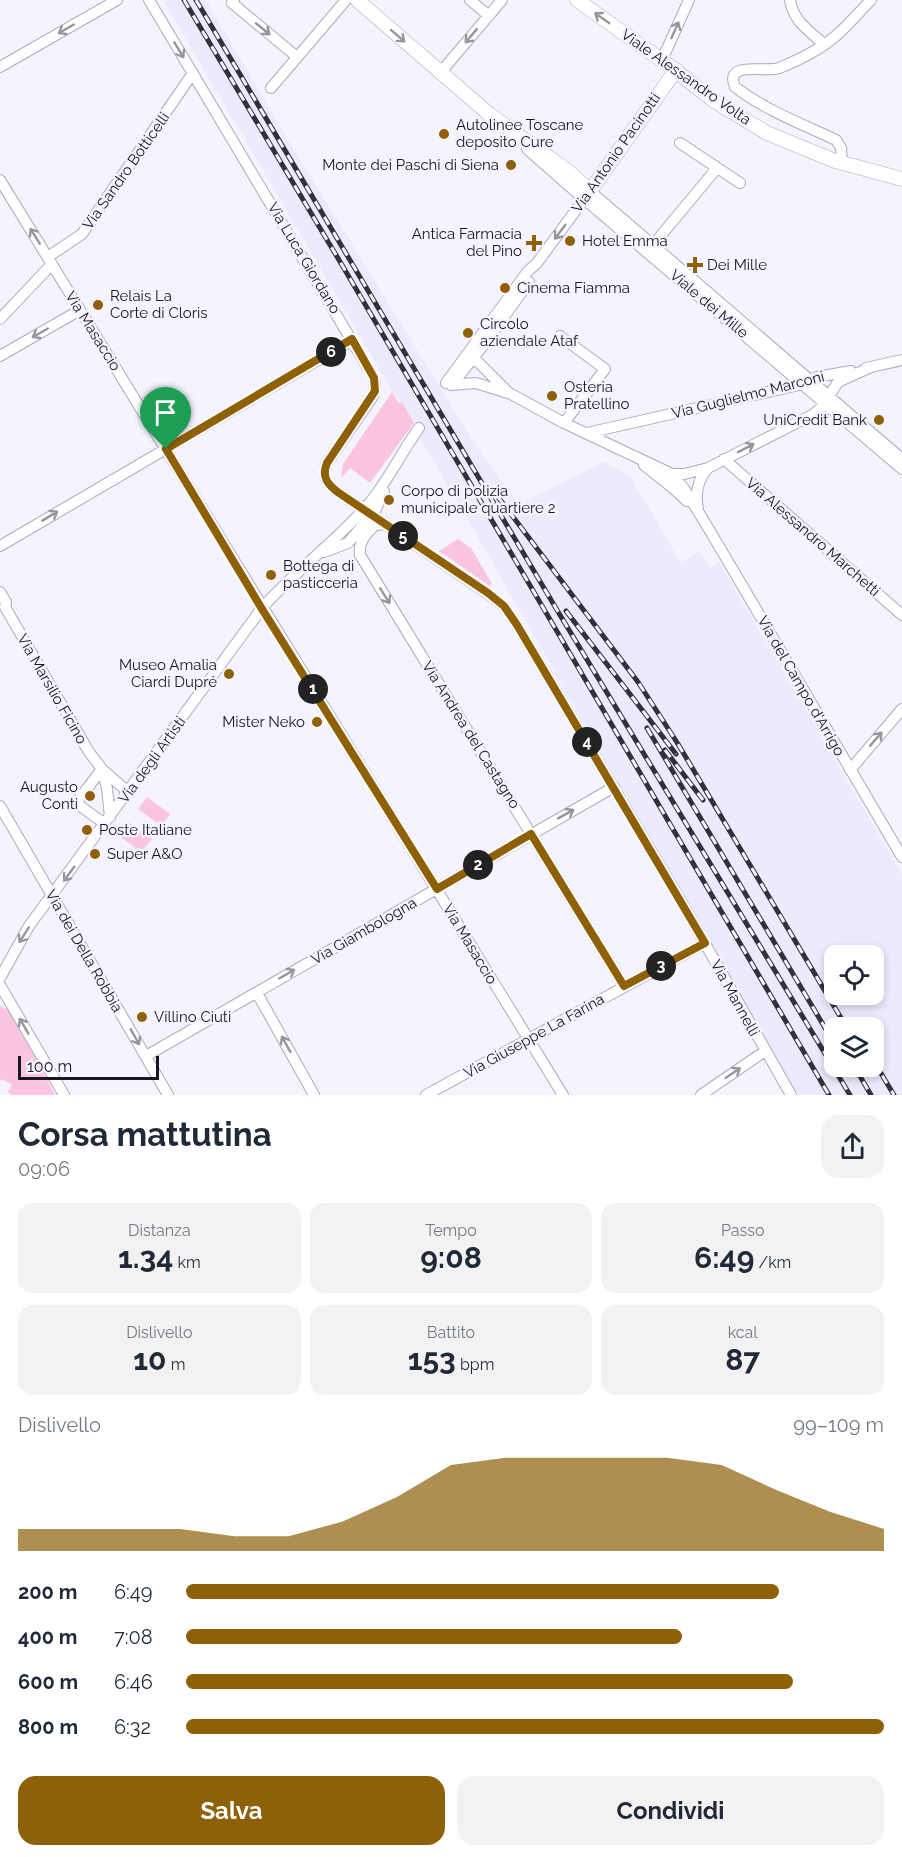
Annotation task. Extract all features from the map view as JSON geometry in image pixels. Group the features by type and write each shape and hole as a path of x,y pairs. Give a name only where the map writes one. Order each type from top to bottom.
{"main road":[{"name":"Viale dei Mille","path":"357,0 489,114 569,172 587,195"},
{"name":"Viale Alessandro Volta","path":"577,0 676,70 713,100 749,123 796,146 842,163 902,179"},
{"name":"Via Antonio Pacinotti","path":"587,195 676,70"}],"street":[{"path":"0,68 117,0"},
{"name":"Via Luca Giordano","path":"149,0 374,378 375,391 327,463 324,474 334,489 366,507"},
{"path":"234,0 232,3 297,57"},
{"path":"271,88 346,0"},
{"path":"470,0 489,16"},
{"path":"440,73 502,0"},
{"path":"662,60 689,0"},
{"path":"790,0 798,20 824,44"},
{"path":"842,163 841,148 836,140 756,101 737,89 733,82 735,73 740,70 775,69 824,44 838,35 871,0"},
{"name":"Via Sandro Botticelli","path":"0,319 50,260 82,234 193,73"},
{"path":"680,143 740,183"},
{"path":"653,245 717,168"},
{"name":"Via Masaccio","path":"0,180 563,1095"},
{"name":"Viale dei Mille","path":"587,195 653,245 902,469"},
{"name":"Viale dei Mille","path":"587,195 807,382"},
{"name":"Via Antonio Pacinotti","path":"511,394 476,383 451,386 528,271 535,265 587,195"},
{"path":"0,356 80,310"},
{"path":"560,336 605,369 564,423"},
{"path":"0,546 352,339"},
{"path":"471,355 511,394 564,423 625,451 670,478"},
{"name":"Via Guglielmo Marconi","path":"586,434 807,382 825,375 902,360"},
{"name":"Via Guglielmo Marconi","path":"670,478 708,468 814,414 840,380 872,367"},
{"name":"Viale dei Mille","path":"826,399 902,459"},
{"path":"625,425 618,435 625,451"},
{"path":"366,507 395,466 399,456 419,428 366,507"},
{"name":"Via Alessandro Marchetti","path":"724,459 902,615"},
{"path":"700,515 697,501 698,486 702,475 708,468"},
{"name":"Via del Campo d'Arrigo","path":"670,478 700,515 902,857"},
{"name":"Via degli Artisti","path":"0,978 29,926 262,609 300,568 318,554 366,507"},
{"name":"Via degli Artisti","path":"318,554 348,543 366,507"},
{"name":"Via Mannelli","path":"366,507 385,524 504,606 614,787 790,1095"},
{"name":"Via Andrea del Castagno","path":"385,524 375,525 364,537 360,545 360,553 365,563 624,986"},
{"name":"Via Marsilio Ficino","path":"0,592 6,602 3,606 89,752 102,769"},
{"path":"849,770 902,709"},
{"path":"102,769 128,792"},
{"path":"102,769 107,788 107,821"},
{"path":"102,769 76,803 107,821"},
{"name":"Via Giambologna","path":"146,1056 614,787"},
{"name":"Via dei Della Robbia","path":"0,806 168,1095"},
{"name":"Via Giuseppe La Farina","path":"426,1095 705,943"},
{"path":"0,985 64,1095"},
{"path":"257,993 314,1095"},
{"path":"701,1095 765,1052"}],"shaded area":[{"path":"163,0 206,0 283,132 476,446 519,505 603,462 630,476 681,563 700,551 710,568 719,562 902,874 902,1095 798,1095 474,530"},
{"path":"392,392 399,404 402,402 414,423 370,483 350,468 341,478 343,464"},
{"path":"458,539 471,548 492,584 490,586 439,551"},
{"path":"147,797 170,814 161,826 138,809"},
{"path":"128,822 152,839 141,852 118,835"},
{"path":"0,1006 10,1010 55,1095 11,1095 8,1092 12,1085 2,1079 0,1081"}],"railway":[{"path":"184,0 829,1095"},
{"path":"196,0 557,610 850,1095"},
{"path":"498,497 638,682 678,744 840,1017"},
{"path":"566,611 676,754"},
{"path":"647,728 824,1026"},
{"path":"665,750 703,800"},
{"path":"860,1077 871,1095"},
{"path":"883,1077 894,1095"}],"place":[{"name":"Autolinee Toscane deposito Cure","path":"444,134"},
{"name":"Monte dei Paschi di Siena","path":"511,165"},
{"name":"Hotel Emma","path":"570,241"},
{"name":"Antica Farmacia del Pino","path":"534,243"},
{"name":"Dei Mille","path":"695,265"},
{"name":"Cinema Fiamma","path":"505,288"},
{"name":"Relais La Corte di Cloris","path":"98,305"},
{"name":"Circolo aziendale Ataf","path":"468,333"},
{"name":"Osteria Pratellino","path":"552,396"},
{"name":"UniCredit Bank","path":"879,420"},
{"name":"Corpo di polizia municipale quartiere 2","path":"389,500"},
{"name":"Bottega di pasticceria","path":"271,575"},
{"name":"Museo Amalia Ciardi Dupré","path":"229,674"},
{"name":"Mister Neko","path":"317,722"},
{"name":"Augusto Conti","path":"90,796"},
{"name":"Poste Italiane","path":"87,830"},
{"name":"Super A&O","path":"95,854"},
{"name":"Villino Ciuti","path":"142,1017"}],"route":[{"path":"352,339 374,378 375,391 327,463 324,472 327,481 339,493 504,606 705,943 624,986 531,834 437,889 262,609 166,449 352,339"}]}
